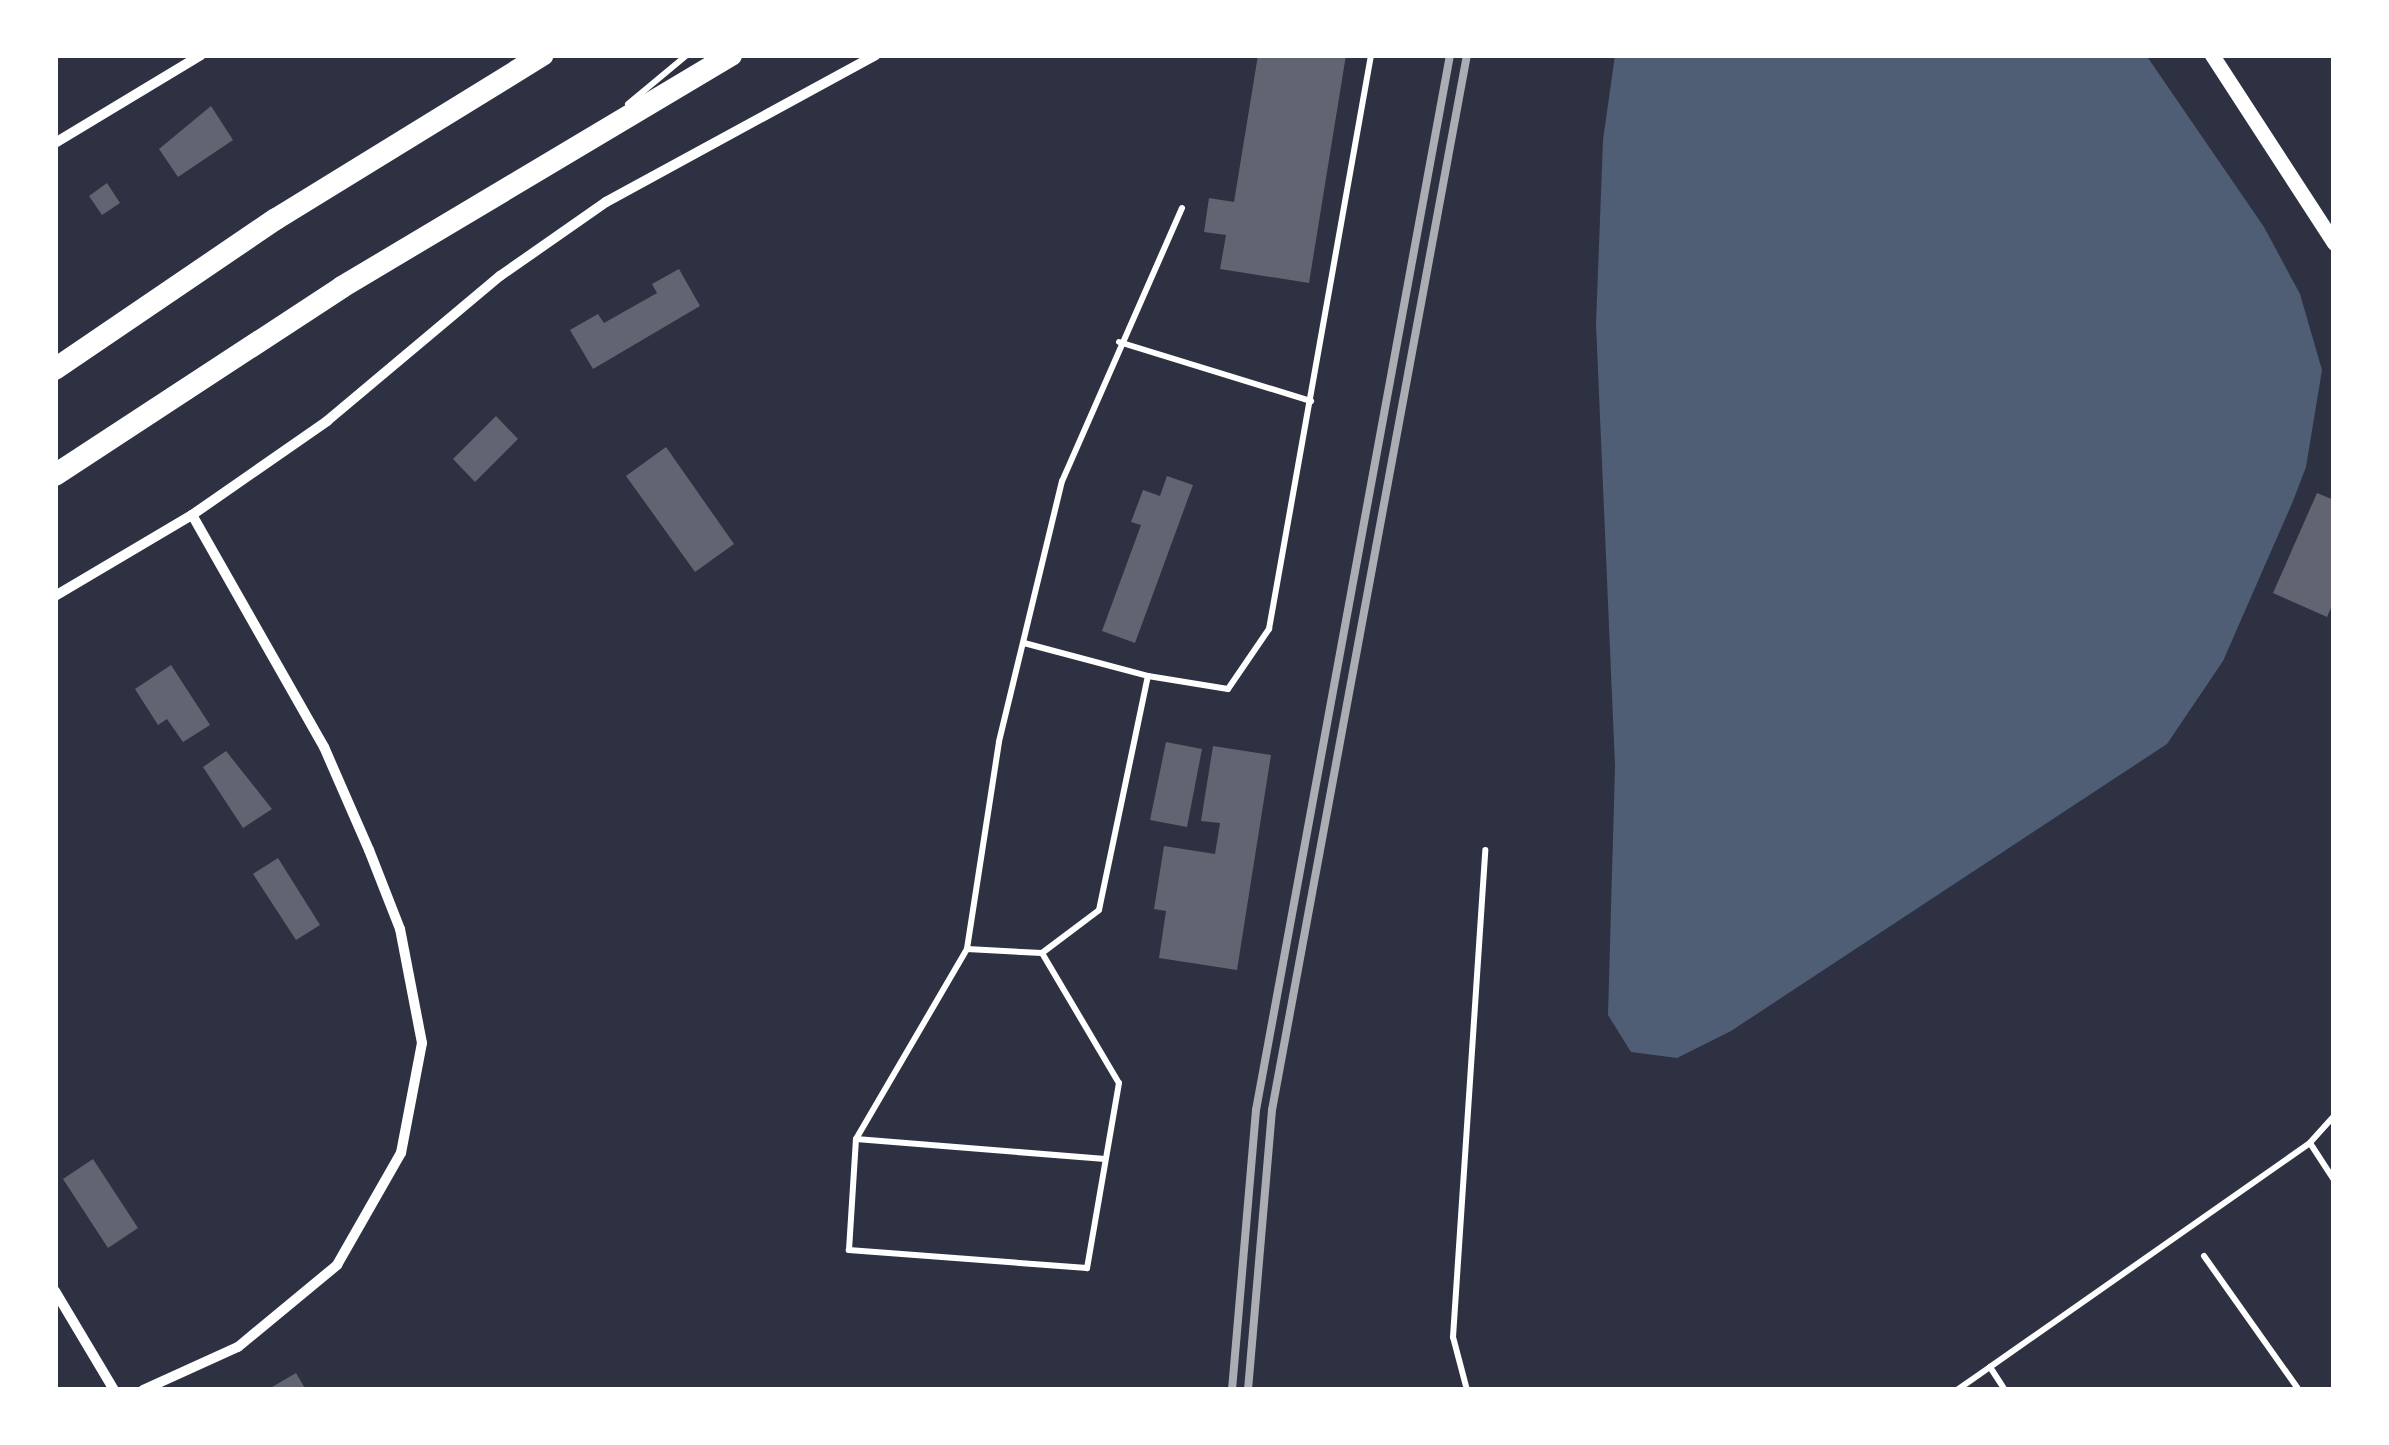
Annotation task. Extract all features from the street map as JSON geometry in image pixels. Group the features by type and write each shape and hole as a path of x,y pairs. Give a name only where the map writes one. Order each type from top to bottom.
{"highway":[{"path":"55,369 276,218 543,55"},
{"path":"55,475 342,287 732,55"}],"street":[{"path":"55,143 200,55"},
{"path":"55,596 192,515 327,421 500,276 606,202 876,55"},
{"path":"2212,55 2332,236"},
{"path":"143,1390 238,1347 337,1265 401,1153 422,1042 400,929 369,850 324,748 192,515"},
{"path":"55,1291 114,1390"}],"lane":[{"path":"584,140 688,55"},
{"path":"1023,643 1148,676 1228,689 1269,628 1371,55"},
{"path":"1042,953 1118,1084 1087,1268 849,1250 856,1139 967,949 999,742 1062,481 1119,342 1182,208"},
{"path":"1119,342 1311,401"},
{"path":"967,949 1042,953 1099,910 1148,676"},
{"path":"1467,1390 1454,1337 1486,850"},
{"path":"1957,1390 2310,1142 2334,1116"},
{"path":"856,1139 1105,1160"},
{"path":"2310,1142 2334,1180"},
{"path":"2204,1256 2300,1390"},
{"path":"1990,1367 2005,1390"}],"water":[{"path":"1615,55 2146,55 2264,227 2300,294 2322,370 2306,467 2293,501 2223,661 2167,744 1731,1031 1677,1058 1631,1052 1608,1015 1615,766 1596,324 1603,140"}],"building":[{"path":"1258,55 1346,55 1309,283 1220,269 1226,235 1204,232 1209,198 1234,202"},
{"path":"211,106 233,140 178,177 159,149"},
{"path":"107,183 120,203 102,215 89,196"},
{"path":"679,269 700,306 593,369 570,330 598,314 604,323 657,293 652,284"},
{"path":"496,416 518,439 475,482 453,459"},
{"path":"666,447 734,544 695,572 626,476"},
{"path":"1167,476 1193,485 1135,643 1102,631 1141,525 1131,522 1143,490 1160,496"},
{"path":"2317,493 2334,500 2334,601 2327,617 2273,593"},
{"path":"171,665 210,725 183,742 167,719 158,725 135,689"},
{"path":"1166,742 1202,749 1187,827 1150,820"},
{"path":"1213,746 1271,755 1237,970 1159,958 1166,911 1154,909 1164,846 1215,854 1220,823 1201,821"},
{"path":"226,751 272,809 243,828 203,767"},
{"path":"278,858 320,925 296,940 253,874"},
{"path":"93,1159 138,1228 108,1248 63,1179"},
{"path":"296,1373 306,1390 267,1390"}],"railway":[{"path":"1232,1390 1256,1110 1450,55"},
{"path":"1248,1390 1272,1110 1467,55"}]}
